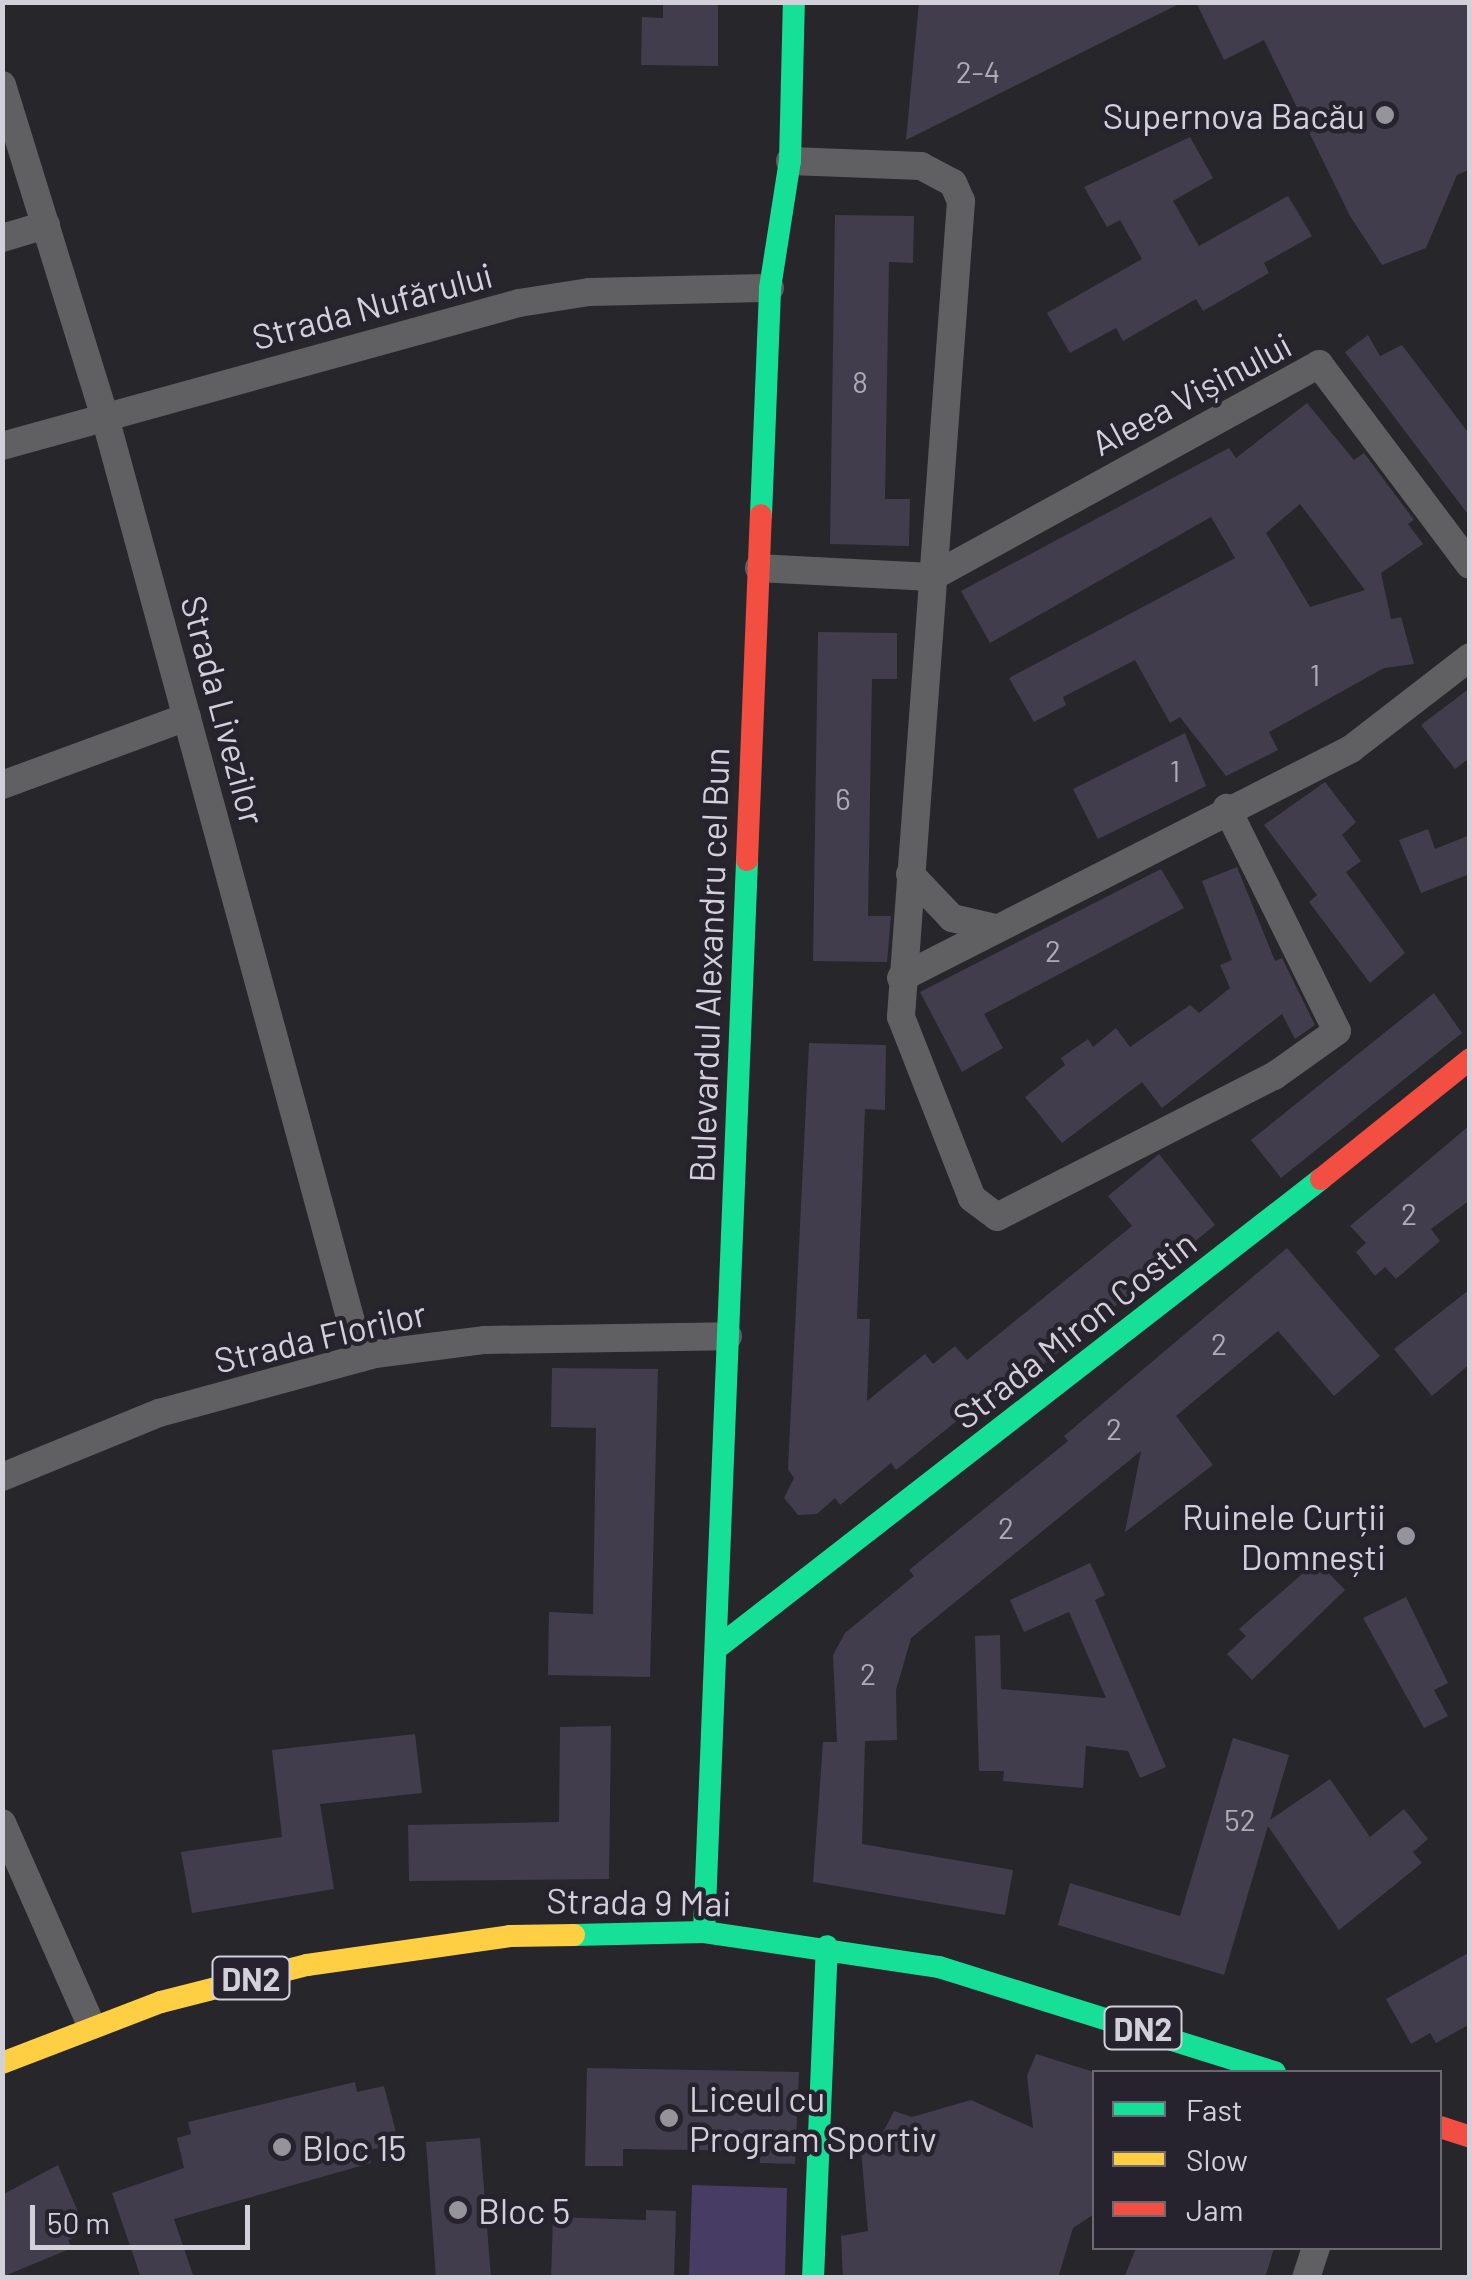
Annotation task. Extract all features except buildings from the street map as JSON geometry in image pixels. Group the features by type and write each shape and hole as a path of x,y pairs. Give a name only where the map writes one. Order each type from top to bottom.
{"main road":[{"path":"784,2 791,46"},
{"name":"Bulevardul Alexandru cel Bun","path":"704,1932 770,288 790,160 794,2"},
{"name":"Strada Miron Costin","path":"717,1648 1470,1059"},
{"name":"Strada 9 Mai","path":"2,2063 91,2025 229,1983 376,1952 510,1936 704,1932 827,1946 1010,1985 1269,2070"},
{"path":"814,2278 827,1946"},
{"path":"1442,2128 1470,2137"}],"street":[{"name":"Strada Livezilor","path":"2,84 105,418 361,1358"},
{"path":"790,160 920,166 952,183 960,201 901,978 903,1030 931,1105 972,1198 997,1217 1274,1076 1337,1032 1227,808"},
{"path":"2,238 46,224"},
{"name":"Strada Nufărului","path":"2,446 520,303 589,292 770,288"},
{"name":"Aleea Vișinului","path":"932,577 1320,364 1470,565"},
{"path":"759,568 932,577"},
{"path":"901,978 1227,808 1351,748 1470,657"},
{"path":"2,785 187,717"},
{"path":"910,874 952,918 996,928"},
{"name":"Strada Florilor","path":"2,1477 159,1413 361,1358 485,1340 728,1336"},
{"path":"2,1823 91,2025"},
{"path":"1306,2278 1315,2250"}],"shaded area":[{"path":"692,2185 787,2188 785,2277 689,2277"}],"traffic: fast":[{"path":"761,515 770,288 790,161 794,2"},
{"path":"704,1932 747,860"},
{"path":"717,1648 1321,1179"},
{"path":"574,1935 704,1932 939,1967 1269,2070"},
{"path":"813,2278 827,1946"}],"traffic: slow":[{"path":"2,2063 161,2002 307,1965 510,1936 574,1935"}],"traffic: jam":[{"path":"747,860 761,515"},
{"path":"1321,1179 1470,1059"},
{"path":"1442,2128 1470,2137"}],"place":[{"name":"Supernova Bacău","path":"1385,115"},
{"name":"Ruinele Curții Domnești","path":"1406,1536"},
{"name":"Liceul cu Program Sportiv","path":"669,2118"},
{"name":"Bloc 15","path":"282,2147"},
{"name":"Bloc 5","path":"458,2210"}]}
